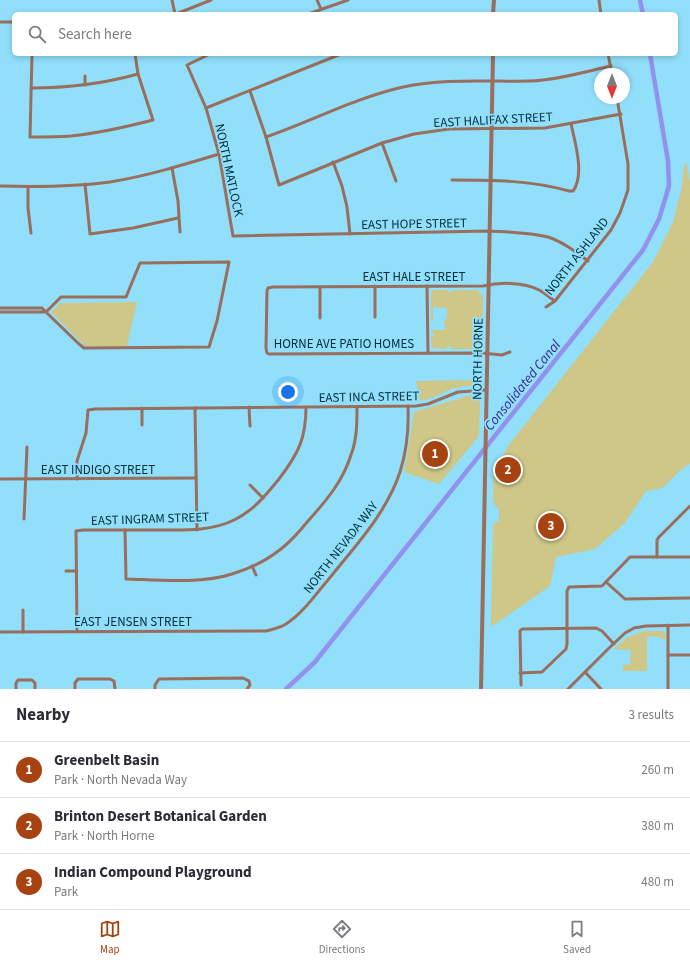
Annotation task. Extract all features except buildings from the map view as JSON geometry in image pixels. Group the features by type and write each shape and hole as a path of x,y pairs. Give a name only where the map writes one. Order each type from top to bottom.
{"street":[{"path":"172,0 175,12"},
{"path":"181,12 211,0"},
{"path":"317,0 321,9"},
{"path":"313,12 348,0"},
{"path":"493,12 494,0"},
{"path":"599,0 601,12"},
{"path":"0,22 12,22"},
{"path":"32,56 30,137 69,136 95,133 120,129 154,120 138,74 135,56"},
{"name":"NORTH MATLOCK","path":"205,56 187,64 206,108 219,154 233,236"},
{"path":"206,108 336,56"},
{"name":"NORTH HORNE","path":"481,689 493,56"},
{"path":"250,91 266,137 371,96 403,87 440,82 492,80 531,81 611,66 608,56"},
{"path":"31,88 56,88 109,82 138,74"},
{"path":"84,76 85,85"},
{"name":"NORTH ASHLAND","path":"546,307 555,301 588,261 612,230 620,213 628,190 628,164 618,104"},
{"name":"EAST HALIFAX STREET","path":"266,137 279,185 382,143 414,134 449,129 491,128 518,130 545,128 621,114"},
{"path":"452,180 523,182 573,191 576,188 578,176 578,159 572,124"},
{"path":"382,143 396,181"},
{"path":"0,186 28,187 110,182 172,168 219,154"},
{"path":"333,162 342,186 347,207 350,234"},
{"path":"172,168 178,201 180,232"},
{"path":"85,184 90,234 133,228 178,218"},
{"path":"28,187 28,208 31,233"},
{"name":"EAST HOPE STREET","path":"233,236 524,232 549,237 569,247 588,261"},
{"path":"0,308 42,308 46,312 78,344 84,348 209,348 217,321 229,262 140,263 126,297 61,297 46,312 0,312"},
{"name":"EAST HALE STREET","path":"268,288 521,284 540,290 555,301"},
{"path":"375,286 375,317"},
{"name":"HORNE AVE PATIO HOMES","path":"427,286 428,353"},
{"path":"320,287 320,318"},
{"name":"HORNE AVE PATIO HOMES","path":"268,288 266,348 267,353 269,354 482,353 502,355 510,352"},
{"name":"EAST INCA STREET","path":"77,479 77,461 86,433 88,410 142,408 408,406 428,404 458,392 486,390"},
{"name":"NORTH NEVADA WAY","path":"266,631 276,629 286,624 303,610 372,526 384,508 400,472 409,426 408,406"},
{"path":"249,407 250,426"},
{"name":"EAST INGRAM STREET","path":"76,571 76,532 83,530 197,530 234,520 253,508 287,469 297,453 305,430 306,407"},
{"path":"125,530 126,579 208,579 231,575 252,566 280,550 293,538 330,496 343,474 351,455 357,429 357,407"},
{"path":"142,408 142,425"},
{"path":"195,408 197,530"},
{"path":"24,519 27,447"},
{"name":"EAST INDIGO STREET","path":"0,479 196,478"},
{"path":"250,485 263,498"},
{"path":"657,557 657,540 690,506"},
{"path":"520,673 542,672 566,649 567,591 569,587 602,586 630,557 690,557"},
{"path":"252,566 256,575"},
{"path":"66,571 76,571 77,631"},
{"path":"606,582 625,599 690,598"},
{"path":"23,610 23,632"},
{"path":"668,625 668,689"},
{"path":"568,689 625,633 634,628 646,626 690,625"},
{"path":"521,685 520,631 522,629 596,628 602,631 614,644"},
{"name":"EAST JENSEN STREET","path":"0,632 266,631"},
{"path":"668,655 690,655"},
{"path":"585,672 601,689"},
{"path":"155,689 155,685 159,679 243,678 249,681 250,685 247,689"},
{"path":"75,689 75,683 78,679 110,679 114,681 115,689"},
{"path":"16,689 16,683 18,680 32,680 35,683 35,689"}],"shaded area":[{"path":"687,164 690,183 690,464 684,467 662,488 646,491 625,523 595,549 556,557 550,586 491,627 493,527 494,523 499,521 499,508 496,507 493,502 493,478 508,446 653,262 673,222 682,186 684,165"},
{"path":"433,290 447,290 451,292 454,290 477,290 481,295 483,295 482,343 480,343 476,349 452,349 450,346 446,349 432,348 431,336 433,336 433,332 431,332 431,330 445,330 444,319 447,319 447,308 433,307 433,321 431,321 431,292"},
{"path":"137,302 127,346 85,346 51,312 60,303"},
{"path":"479,380 481,383 476,386 465,386 451,389 432,398 420,401 416,381"},
{"path":"474,394 480,400 479,436 439,484 404,472 414,412"},
{"path":"644,631 663,631 666,639 660,639 659,636 647,637 647,671 623,671 623,665 630,664 631,650 613,649 628,637"}],"waterway":[{"name":"Consolidated Canal","path":"640,0 643,12"},
{"name":"Consolidated Canal","path":"286,689 314,663 643,250 659,219 669,186 668,161 650,56"}],"place":[{"name":"Greenbelt Basin","path":"435,454"},
{"name":"Brinton Desert Botanical Garden","path":"508,470"},
{"name":"Indian Compound Playground","path":"551,526"}]}
